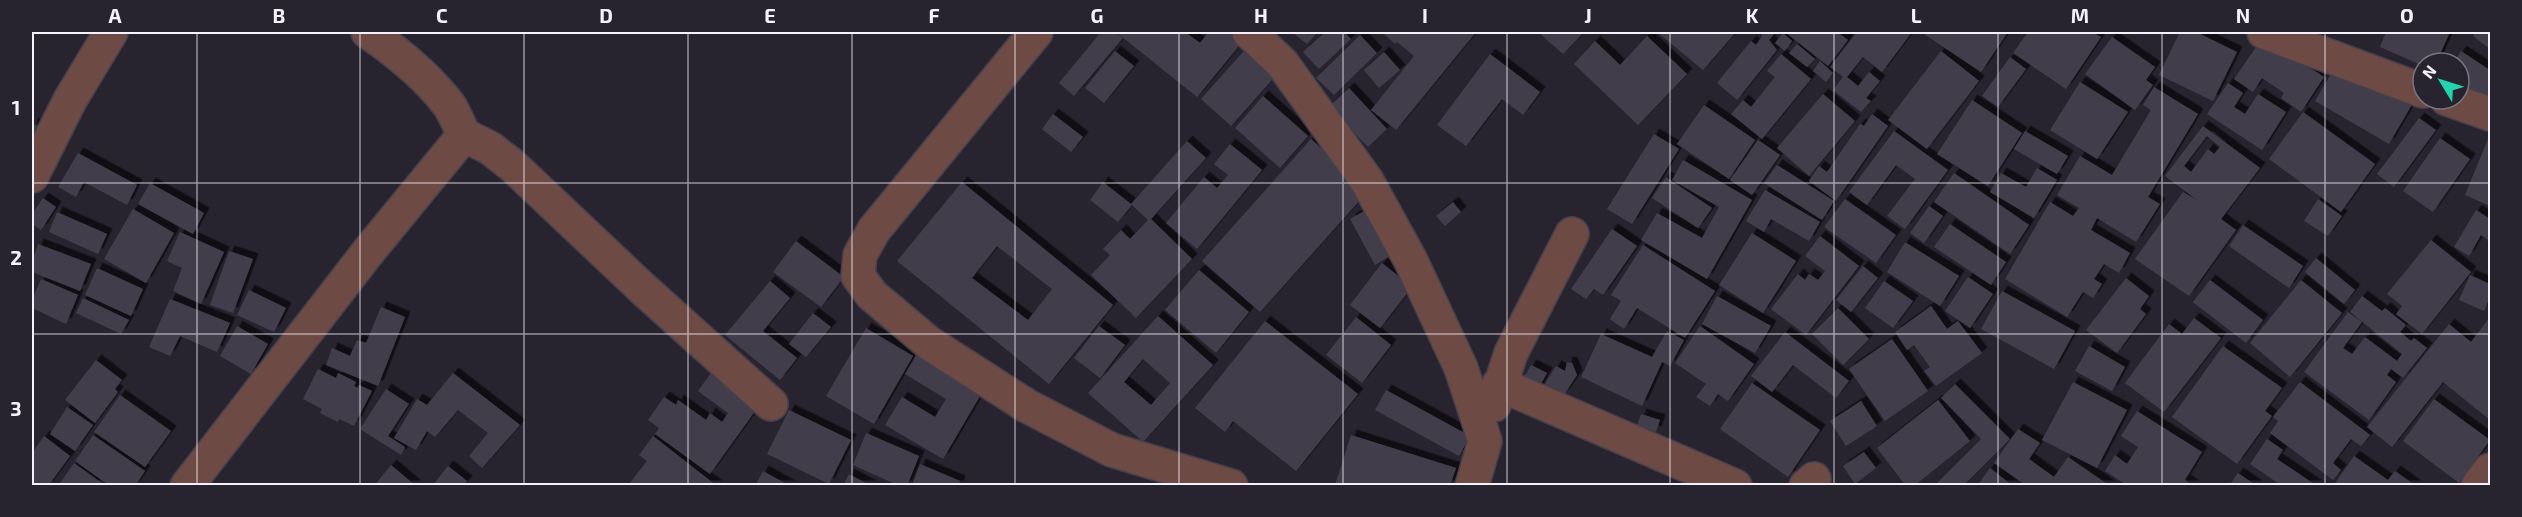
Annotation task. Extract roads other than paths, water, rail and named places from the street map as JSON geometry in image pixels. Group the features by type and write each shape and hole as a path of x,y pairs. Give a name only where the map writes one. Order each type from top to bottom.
{"street":[{"path":"32,176 70,100 111,32"},
{"path":"368,32 404,59 431,84 450,106 464,135 490,148 513,166 642,288 771,404"},
{"path":"1036,32 874,230 860,255 858,276 872,295 929,343 1027,406 1112,450 1231,486"},
{"path":"1249,32 1282,63 1379,200 1411,261 1461,368 1485,441"},
{"path":"2264,32 2411,87"},
{"path":"2471,107 2490,114"},
{"path":"187,486 368,252 464,135"},
{"path":"1472,486 1499,384 1525,324 1572,234"},
{"path":"1499,384 1735,486"},
{"path":"2478,486 2490,470"}]}
